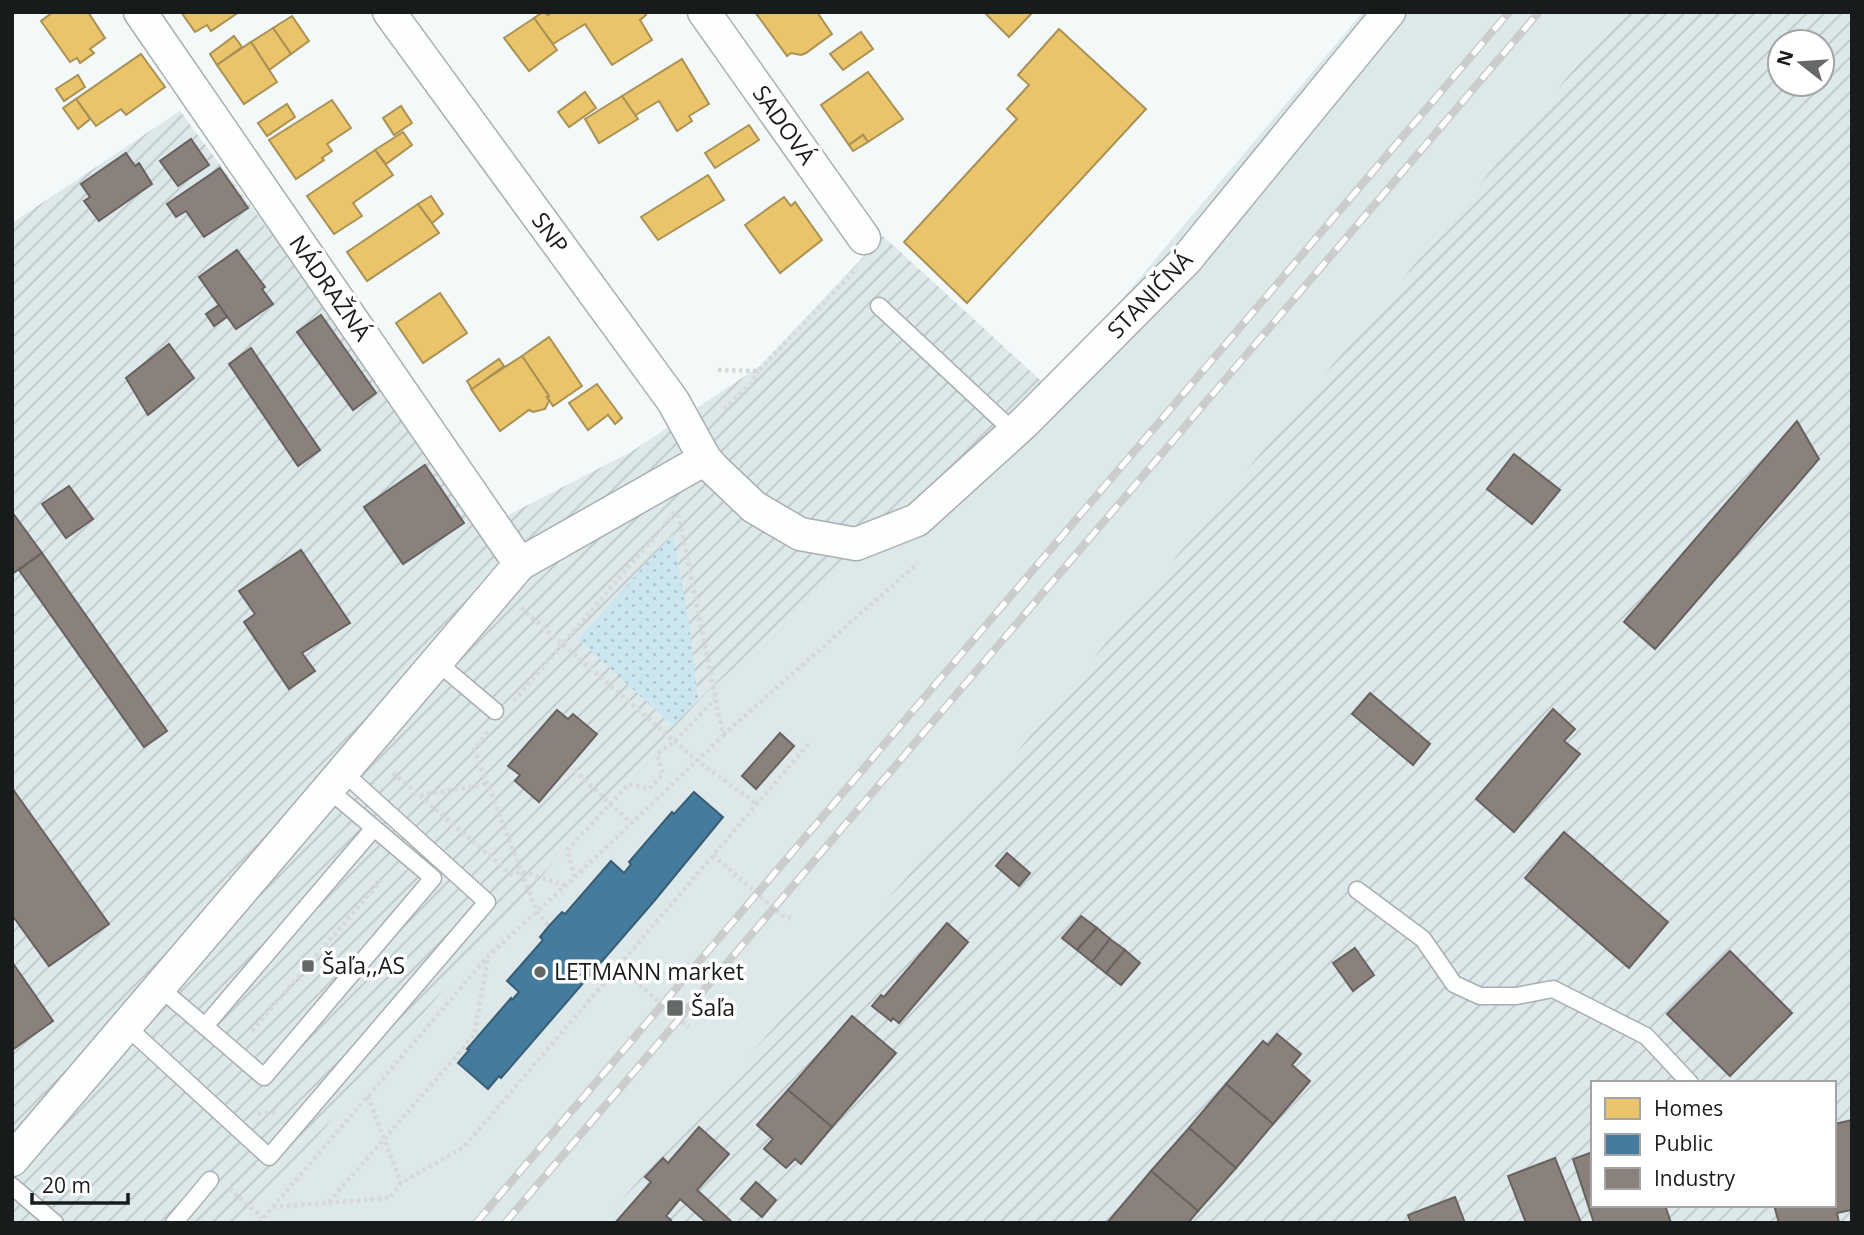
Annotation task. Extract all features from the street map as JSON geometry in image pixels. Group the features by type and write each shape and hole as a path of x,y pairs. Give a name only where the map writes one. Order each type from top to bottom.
{"street":[{"name":"NÁDRAŽNÁ","path":"140,12 520,564"},
{"name":"SNP","path":"389,12 673,401 705,459 754,507 800,534 856,544 874,537"},
{"name":"SADOVÁ","path":"704,12 864,238"},
{"name":"STANIČNÁ","path":"874,537 917,520 1014,432 1186,260 1389,12"},
{"path":"12,1160 520,564 705,459"}],"lane":[{"path":"879,306 1014,432"},
{"path":"437,662 502,709"},
{"path":"159,987 264,1077 327,1003 433,878 374,828 335,780"},
{"path":"126,1027 270,1157 487,902 335,780"},
{"path":"205,1026 374,828"},
{"path":"1357,890 1423,939 1454,984 1480,996 1516,996 1553,989 1646,1036 1688,1081"},
{"path":"174,1223 215,1181"},
{"path":"12,1186 55,1223"}],"path":[{"path":"724,409 750,385 758,370 873,251 864,238"},
{"path":"718,370 758,370"},
{"path":"668,509 679,517 723,736"},
{"path":"502,709 563,644 674,514"},
{"path":"215,1181 261,1221 489,955 575,877 696,760 918,563"},
{"path":"513,601 674,742 757,804"},
{"path":"575,877 567,850 629,784 649,789 663,774 657,754 674,742 715,699"},
{"path":"491,728 474,749 537,912 549,926"},
{"path":"272,1208 390,1198 401,1183 464,1147 810,742"},
{"path":"574,770 631,823"},
{"path":"393,772 512,875 521,871 566,885"},
{"path":"419,795 487,784"},
{"path":"713,855 783,916 791,918"},
{"path":"253,1031 381,880"},
{"path":"329,1203 474,1036 489,955"},
{"path":"598,965 610,975"},
{"path":"618,967 689,1027"},
{"path":"368,1096 401,1183"}],"shaded area":[{"path":"1363,12 1620,12 1011,759 602,1223 243,1223 567,847 705,694 1048,387"},
{"path":"1620,12 1852,12 1852,1223 601,1223 1011,759"},
{"path":"180,111 489,525 631,452 760,366 883,236 1048,387 705,694 567,847 243,1223 12,1223 12,223"},
{"path":"673,534 689,624 698,698 673,726 578,639"}],"building: Homes":[{"path":"53,12 88,12 105,38 90,49 94,53 80,63 77,58 70,62 41,21"},
{"path":"181,12 239,12 211,31 207,25 195,32"},
{"path":"543,12 548,15 552,12 644,12 646,15 640,20 652,40 612,65 585,24 553,44 534,18"},
{"path":"755,12 817,12 832,34 806,53 791,53 787,56"},
{"path":"984,12 1033,12 1009,37"},
{"path":"292,16 309,41 291,54 273,28"},
{"path":"534,18 557,50 529,71 504,38"},
{"path":"273,28 291,54 269,70 251,42"},
{"path":"1059,29 1146,109 967,303 904,242 1017,119 1007,109 1029,85 1018,75"},
{"path":"861,32 873,49 843,70 830,54"},
{"path":"234,36 242,47 217,65 210,54"},
{"path":"251,42 277,82 244,104 217,65"},
{"path":"141,54 165,87 126,115 121,109 96,126 76,99"},
{"path":"682,59 709,104 689,116 692,121 677,131 659,101 634,116 622,96"},
{"path":"868,72 903,119 868,142 863,135 849,145 821,105"},
{"path":"78,75 85,87 64,101 56,89"},
{"path":"585,92 596,108 569,127 558,112"},
{"path":"622,96 638,119 599,143 585,119"},
{"path":"76,99 90,119 78,129 63,108"},
{"path":"332,100 351,128 327,144 332,151 322,158 324,160 296,179 269,140"},
{"path":"287,104 295,117 267,136 258,123"},
{"path":"401,106 412,123 394,135 383,118"},
{"path":"749,125 759,140 715,168 705,153"},
{"path":"403,132 412,145 386,164 375,150"},
{"path":"863,135 868,142 853,151 849,145"},
{"path":"375,150 393,175 353,203 362,216 334,234 307,196"},
{"path":"708,175 724,200 658,240 641,217"},
{"path":"431,196 443,214 432,223 418,204"},
{"path":"784,197 791,206 795,202 822,240 780,273 745,225"},
{"path":"418,204 439,233 367,281 347,252"},
{"path":"440,293 467,333 423,363 396,323"},
{"path":"549,337 582,386 553,406 522,356"},
{"path":"522,356 549,396 549,401 545,409 533,412 529,410 500,431 471,389"},
{"path":"499,359 504,366 472,389 467,381"},
{"path":"597,384 622,418 615,424 608,415 588,430 569,403"}],"building: Public":[{"path":"694,792 723,817 655,900 501,1078 499,1076 488,1089 458,1063 469,1050 467,1049 519,992 507,981 543,940 540,937 549,926 562,912 565,914 611,861 624,873 631,864 629,862 672,812 674,814"}],"building: Industry":[{"path":"191,139 209,165 178,186 160,161"},
{"path":"126,153 135,166 139,163 152,184 99,221 84,201 90,197 81,184"},
{"path":"220,168 248,208 204,237 186,211 176,217 167,204"},
{"path":"237,250 265,287 262,289 273,304 236,329 199,277"},
{"path":"219,305 227,317 214,326 206,314"},
{"path":"321,315 376,393 353,410 297,332"},
{"path":"169,344 194,378 148,415 126,378"},
{"path":"251,348 320,450 298,466 229,364"},
{"path":"1797,421 1819,459 1655,649 1624,622"},
{"path":"1514,454 1560,490 1532,524 1487,489"},
{"path":"425,465 464,523 403,564 364,507"},
{"path":"69,486 93,519 66,538 42,504"},
{"path":"12,512 42,553 12,574"},
{"path":"301,550 350,623 302,653 315,671 289,689 244,622 255,614 239,591"},
{"path":"42,553 167,731 144,747 19,570"},
{"path":"1370,693 1430,744 1413,765 1352,714"},
{"path":"1553,709 1575,729 1564,741 1580,754 1514,832 1476,799"},
{"path":"557,710 568,719 573,714 597,734 539,802 515,781 520,775 508,766"},
{"path":"780,733 794,746 756,789 742,776"},
{"path":"12,788 109,924 49,966 12,915"},
{"path":"1564,832 1668,922 1629,968 1525,878"},
{"path":"1007,853 1030,873 1019,886 996,866"},
{"path":"1081,916 1097,928 1077,950 1062,938"},
{"path":"947,923 968,942 899,1023 893,1018 891,1021 872,1006 881,995 884,997"},
{"path":"1097,928 1110,939 1092,962 1077,950"},
{"path":"1110,939 1125,950 1106,973 1092,962"},
{"path":"1355,948 1374,975 1353,991 1333,963"},
{"path":"1125,950 1140,963 1121,985 1106,973"},
{"path":"1730,951 1792,1013 1730,1076 1667,1014"},
{"path":"12,962 53,1021 12,1050"},
{"path":"852,1016 896,1053 832,1127 788,1090"},
{"path":"1277,1034 1301,1054 1292,1065 1310,1081 1273,1124 1226,1084 1263,1041 1268,1045"},
{"path":"1226,1084 1273,1124 1236,1168 1189,1128"},
{"path":"788,1090 832,1127 801,1164 795,1159 786,1168 764,1149 773,1139 757,1125"},
{"path":"1852,1120 1852,1213 1851,1210 1837,1213 1839,1223 1779,1223 1775,1207 1836,1207 1836,1124"},
{"path":"699,1127 729,1154 697,1190 733,1223 707,1223 680,1199 666,1216 671,1220 668,1223 615,1223 651,1182 645,1177 663,1158 668,1163"},
{"path":"1189,1128 1236,1168 1198,1211 1151,1171"},
{"path":"1591,1153 1591,1207 1666,1207 1671,1223 1594,1223 1573,1159"},
{"path":"1555,1158 1581,1223 1526,1223 1508,1176"},
{"path":"1151,1171 1198,1211 1188,1223 1107,1223"},
{"path":"756,1182 776,1200 762,1217 741,1199"},
{"path":"1455,1197 1465,1223 1411,1223 1408,1215"}],"railway":[{"path":"476,1223 1509,12"},
{"path":"505,1223 1539,12"}],"place":[{"name":"Šaľa,,AS","path":"308,966"},
{"name":"LETMANN market","path":"540,972"},
{"name":"Šaľa","path":"675,1008"}]}
